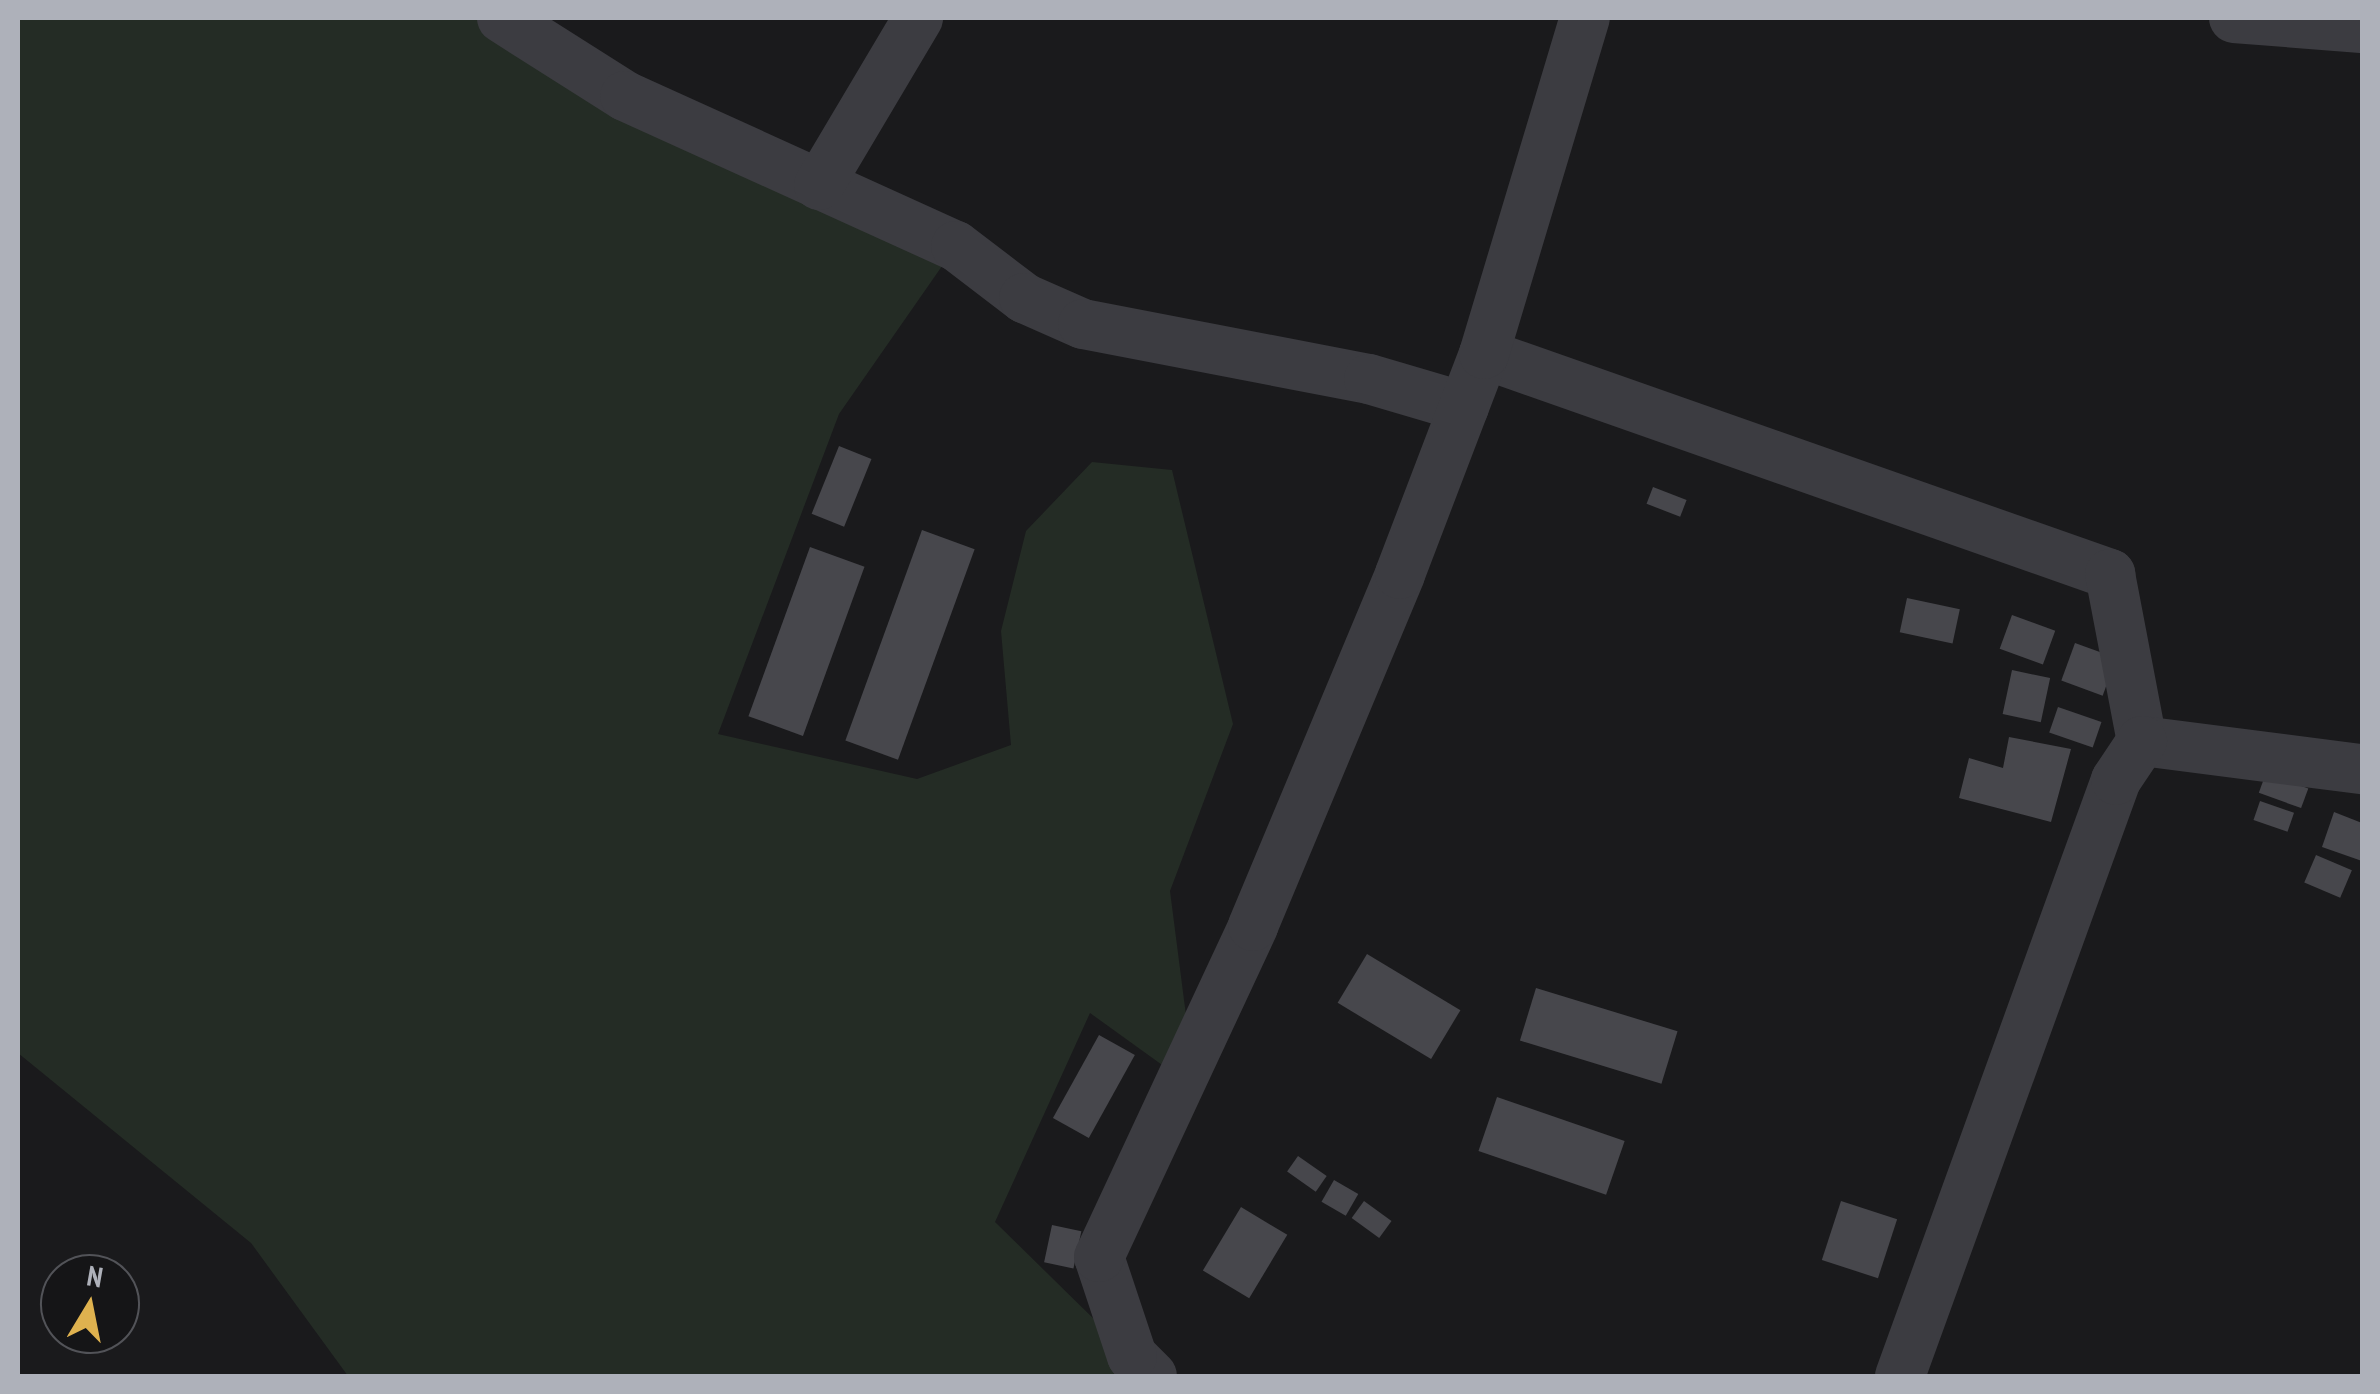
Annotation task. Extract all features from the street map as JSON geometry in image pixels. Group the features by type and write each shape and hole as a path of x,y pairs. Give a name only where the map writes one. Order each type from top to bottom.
{"street":[{"path":"502,18 625,96 956,246 1024,298 1083,324 1369,379 1464,407"},
{"path":"820,185 918,18"},
{"path":"1152,1376 1132,1356 1099,1257 1253,926 1464,407 1484,354 1585,18"},
{"path":"2234,18 2362,28"},
{"path":"1484,354 2110,574 2142,741 2116,780 1900,1376"},
{"path":"2142,741 2362,769"}],"shaded area":[{"path":"18,18 502,18 956,246 839,414 718,734 917,779 1011,745 1001,631 1026,531 1092,462 1172,470 1233,724 1170,891 1187,1023 1183,1080 1090,1013 995,1222 1152,1376 348,1376 251,1243 18,1053"}],"building":[{"path":"839,446 871,459 844,527 812,514"},
{"path":"1653,487 1687,500 1680,517 1647,504"},
{"path":"922,530 975,549 898,760 845,740"},
{"path":"810,547 865,567 803,736 748,716"},
{"path":"1907,598 1960,609 1953,643 1900,632"},
{"path":"2012,615 2055,631 2043,665 2000,649"},
{"path":"2075,643 2116,658 2103,696 2061,681"},
{"path":"2012,670 2050,678 2041,722 2003,714"},
{"path":"2058,707 2101,722 2093,748 2049,733"},
{"path":"2009,737 2071,749 2051,822 1959,798 1969,758 2003,768"},
{"path":"2266,773 2308,788 2301,808 2259,793"},
{"path":"2260,801 2294,813 2288,832 2253,820"},
{"path":"2334,812 2362,823 2362,861 2322,847"},
{"path":"2316,855 2352,870 2340,898 2304,883"},
{"path":"1367,954 1460,1010 1431,1059 1338,1003"},
{"path":"1536,988 1678,1031 1661,1084 1520,1041"},
{"path":"1099,1035 1135,1055 1089,1138 1053,1118"},
{"path":"1497,1097 1625,1141 1606,1195 1478,1151"},
{"path":"1298,1156 1327,1176 1316,1192 1287,1172"},
{"path":"1334,1180 1358,1194 1346,1216 1322,1202"},
{"path":"1364,1201 1392,1221 1379,1238 1352,1218"},
{"path":"1841,1201 1897,1219 1878,1278 1822,1260"},
{"path":"1241,1207 1287,1235 1249,1298 1203,1270"},
{"path":"1052,1225 1081,1231 1073,1268 1044,1262"}]}
